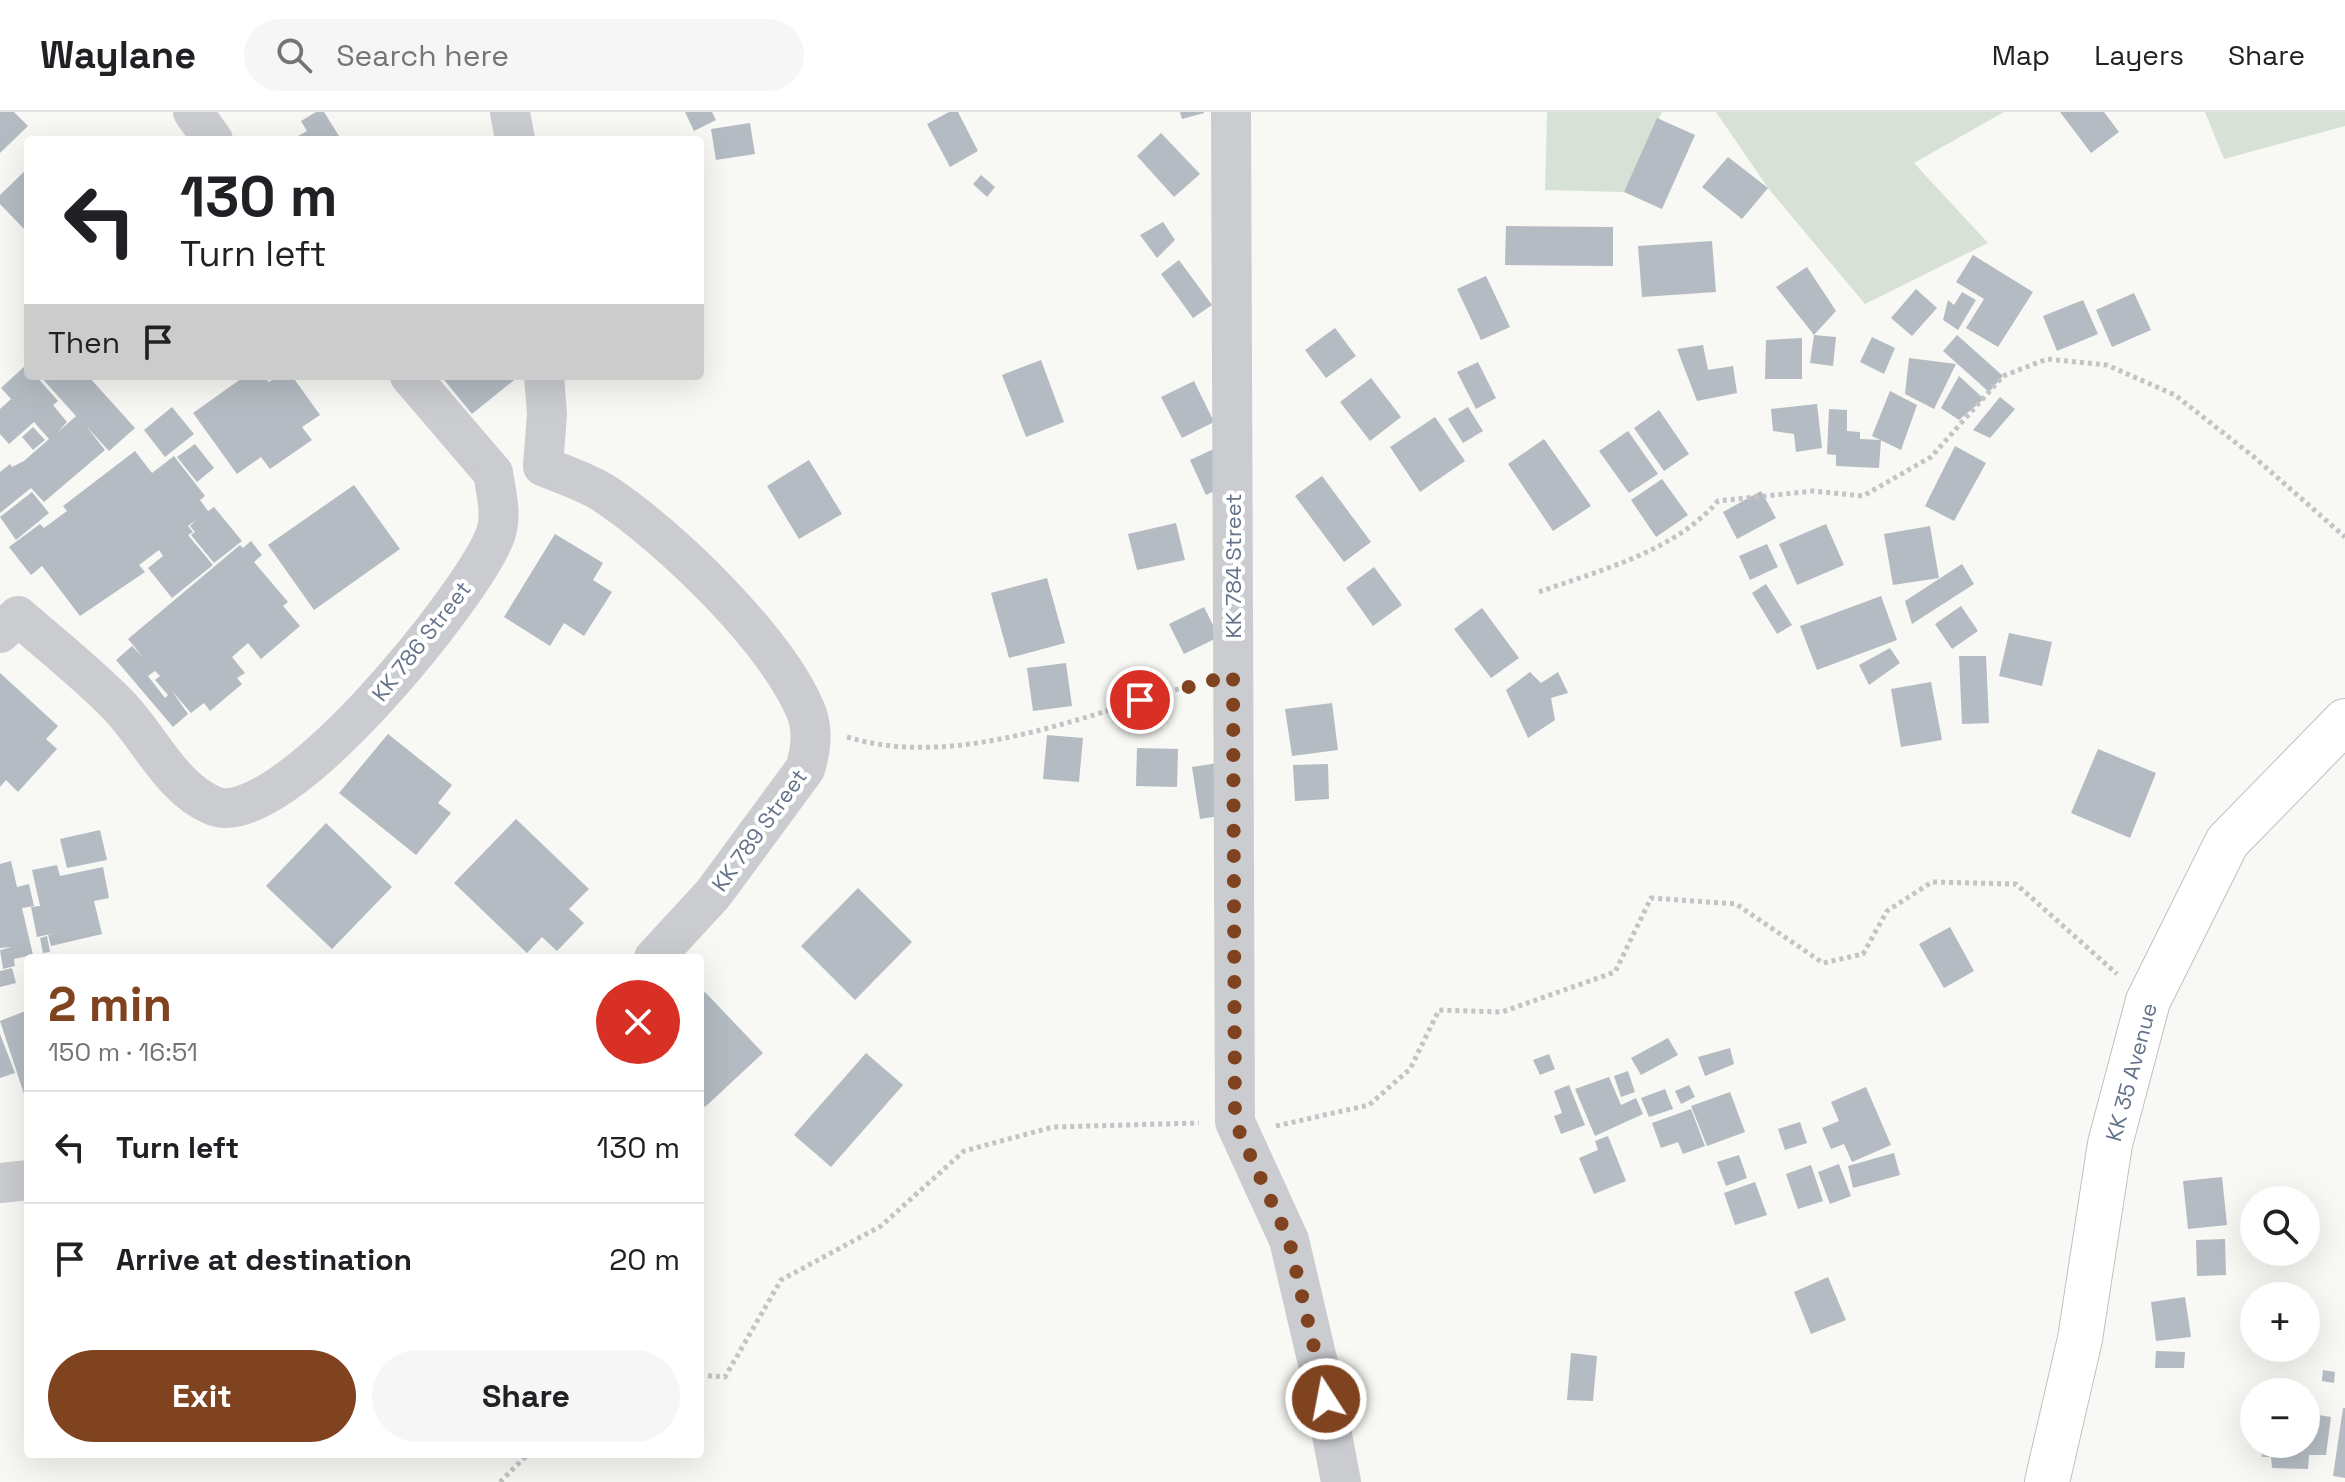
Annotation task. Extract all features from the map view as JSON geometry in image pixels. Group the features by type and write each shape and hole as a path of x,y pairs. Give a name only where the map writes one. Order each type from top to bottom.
{"main road":[{"name":"KK 35 Avenue","path":"2047,1482 2080,1339 2110,1144 2148,1001 2227,842 2345,721"}],"street":[{"path":"193,112 210,136"},
{"path":"510,112 514,136"},
{"name":"KK 784 Street","path":"1231,112 1235,1122 1289,1240 1320,1372 1341,1482"},
{"path":"413,380 493,473 543,466 547,414 544,380"},
{"name":"KK 789 Street","path":"543,466 604,494 723,594 765,646 806,710 812,747 805,769 713,894 658,954"},
{"name":"KK 786 Street","path":"6,614 120,706 162,761 193,792 215,807 237,807 269,795 314,762 393,682 464,587 495,535 499,520 493,473"},
{"path":"0,1183 24,1180"}],"path":[{"path":"1539,592 1640,556 1702,519 1718,501 1813,491 1863,496 1931,457 2003,376 2047,359 2107,365 2175,395 2254,457 2345,537"},
{"path":"808,725 865,742 956,746 1065,723 1233,675"},
{"path":"704,1375 725,1377 781,1280 881,1226 964,1151 1053,1127 1235,1122 1270,1127 1369,1105 1410,1069 1439,1010 1502,1012 1615,972 1651,898 1736,904 1823,963 1863,954 1887,911 1932,882 2016,884 2148,1001"},
{"path":"500,1482 524,1458"}],"shaded area":[{"path":"1547,112 1662,112 1624,192 1545,190"},
{"path":"1716,112 2004,112 1914,163 1988,243 1865,304 1768,188"},
{"path":"2205,112 2345,112 2345,126 2224,159"}],"building":[{"path":"0,112 14,112 28,126 0,153"},
{"path":"316,112 324,112 339,136 298,136 307,131 301,121"},
{"path":"685,112 712,112 716,120 694,131"},
{"path":"949,112 958,112 978,151 950,167 927,124"},
{"path":"1180,112 1204,112 1204,113 1182,119"},
{"path":"2060,112 2104,112 2119,132 2091,153"},
{"path":"1657,118 1695,135 1662,209 1624,192"},
{"path":"750,123 755,154 716,160 711,129"},
{"path":"1161,133 1200,174 1174,197 1137,156"},
{"path":"1728,157 1768,188 1742,219 1702,187"},
{"path":"24,172 24,229 0,204 0,195"},
{"path":"981,175 995,187 987,197 973,184"},
{"path":"1163,222 1175,240 1157,258 1140,235"},
{"path":"1506,226 1613,227 1613,266 1505,265"},
{"path":"1712,241 1716,292 1642,297 1638,246"},
{"path":"1973,255 2033,292 1998,347 1966,328 1984,299 1956,282"},
{"path":"1179,260 1212,305 1193,318 1161,274"},
{"path":"1807,267 1836,311 1814,335 1776,287"},
{"path":"1486,276 1510,327 1481,340 1457,289"},
{"path":"1916,289 1937,308 1912,336 1891,318"},
{"path":"1962,292 1976,300 1958,330 1943,320 1948,300 1954,305"},
{"path":"2134,293 2151,330 2112,347 2096,310"},
{"path":"2083,300 2098,334 2057,351 2043,316"},
{"path":"1335,328 1356,356 1326,378 1305,350"},
{"path":"1814,335 1836,337 1833,366 1810,363"},
{"path":"1957,335 2003,376 1989,392 1943,351"},
{"path":"1872,337 1895,348 1884,374 1860,362"},
{"path":"1802,338 1802,379 1765,379 1766,340"},
{"path":"1703,345 1708,370 1733,366 1737,393 1697,401 1677,349"},
{"path":"1909,358 1956,364 1934,409 1905,394"},
{"path":"1041,360 1064,422 1026,437 1002,375"},
{"path":"1478,362 1496,398 1476,409 1457,372"},
{"path":"24,367 24,380 40,380 58,401 53,405 67,422 57,433 76,416 44,380 92,380 135,428 109,451 86,426 105,450 44,502 31,488 0,513 0,472 10,464 12,467 24,461 49,439 34,422 9,444 0,434 0,409 11,399 1,388"},
{"path":"1959,376 1984,399 1959,420 1941,408"},
{"path":"1371,378 1401,417 1370,441 1340,402"},
{"path":"239,380 295,380 320,415 302,427 312,440 270,469 261,457 237,474 193,413"},
{"path":"444,380 514,380 472,414"},
{"path":"1194,381 1214,422 1182,438 1161,397"},
{"path":"1890,391 1917,405 1901,450 1872,436"},
{"path":"2000,397 2015,409 1990,438 1973,430"},
{"path":"1817,404 1822,448 1796,452 1794,434 1773,431 1771,409"},
{"path":"172,407 194,434 165,457 144,430"},
{"path":"1468,407 1483,431 1463,443 1448,419"},
{"path":"1829,409 1847,410 1847,431 1860,432 1860,439 1881,440 1879,468 1836,466 1836,455 1827,454"},
{"path":"1659,410 1689,454 1664,471 1634,428"},
{"path":"1435,417 1465,461 1420,492 1390,447"},
{"path":"33,427 45,440 33,450 22,437"},
{"path":"1628,431 1658,474 1629,493 1599,451"},
{"path":"1544,439 1591,506 1553,531 1508,464"},
{"path":"1231,441 1247,476 1206,495 1190,460"},
{"path":"195,444 214,468 197,482 177,457"},
{"path":"1955,446 1986,463 1954,521 1925,506"},
{"path":"135,451 152,473 174,456 205,496 200,500 208,511 214,507 242,541 214,563 191,535 195,532 190,526 196,520 188,526 193,532 188,535 213,565 172,598 148,568 163,556 159,550 139,565 145,572 80,616 42,566 31,575 9,547 40,524 44,528 67,511 63,506"},
{"path":"809,460 842,514 799,539 767,486"},
{"path":"1322,476 1371,542 1344,562 1295,496"},
{"path":"1662,479 1688,515 1656,537 1631,500"},
{"path":"354,485 400,549 314,610 268,545"},
{"path":"1761,491 1776,518 1737,539 1723,512"},
{"path":"32,492 49,513 16,540 0,517"},
{"path":"1176,523 1185,560 1137,570 1128,534"},
{"path":"1826,524 1844,565 1797,585 1779,544"},
{"path":"1930,526 1939,578 1893,585 1884,534"},
{"path":"555,534 603,563 593,580 612,592 584,636 564,623 550,646 504,617"},
{"path":"251,541 262,555 254,562 288,602 283,606 300,626 261,659 248,643 232,657 245,673 237,678 242,684 210,711 204,703 191,713 172,691 188,714 173,727 116,660 132,646 143,657 128,639 240,545 243,548","holes":["155,671 160,676 155,680 168,695 165,698 148,676"]},
{"path":"1767,544 1778,567 1750,580 1739,556"},
{"path":"1962,564 1974,584 1912,624 1905,601"},
{"path":"1374,567 1402,605 1373,626 1346,588"},
{"path":"1047,578 1065,643 1009,658 991,593"},
{"path":"1766,584 1792,625 1777,634 1752,593"},
{"path":"1881,596 1897,640 1817,670 1800,626"},
{"path":"1961,606 1978,631 1952,649 1935,624"},
{"path":"1204,607 1219,637 1184,654 1169,624"},
{"path":"1482,608 1519,658 1491,678 1454,629"},
{"path":"2009,633 2052,642 2042,686 1999,676"},
{"path":"1890,648 1900,663 1869,685 1859,665"},
{"path":"1959,656 1986,656 1989,723 1962,724"},
{"path":"1066,663 1072,706 1033,711 1027,668"},
{"path":"1530,672 1541,683 1558,672 1568,693 1551,698 1555,720 1528,738 1506,690"},
{"path":"0,673 58,726 46,739 57,749 18,792 6,780 0,787"},
{"path":"1931,682 1942,740 1901,747 1891,689"},
{"path":"1332,703 1338,750 1292,756 1285,709"},
{"path":"388,734 452,785 438,803 451,813 416,855 339,793"},
{"path":"1047,735 1083,738 1079,782 1043,779"},
{"path":"1137,748 1178,749 1177,787 1136,786"},
{"path":"2098,749 2156,773 2130,838 2071,813"},
{"path":"1231,761 1240,813 1200,819 1192,767"},
{"path":"1328,764 1329,799 1295,801 1293,765"},
{"path":"516,819 589,889 569,909 584,923 557,951 542,937 527,953 454,883"},
{"path":"326,823 392,887 332,949 266,886"},
{"path":"100,830 107,860 67,868 60,839"},
{"path":"11,861 17,887 29,884 34,906 22,908 33,954 14,959 15,966 3,969 0,950 12,947 0,948 0,864"},
{"path":"57,865 60,876 103,867 109,898 94,901 102,934 51,946 48,935 55,933 37,937 31,907 40,906 32,870"},
{"path":"858,888 912,942 855,1000 801,946"},
{"path":"1950,927 1974,971 1944,988 1919,944"},
{"path":"47,936 50,952 43,953 40,938"},
{"path":"12,968 16,983 0,987 0,971"},
{"path":"704,993 763,1053 705,1107 704,1106"},
{"path":"24,1012 24,1094 0,1021"},
{"path":"0,1034 15,1073 0,1078"},
{"path":"1668,1038 1678,1055 1641,1075 1631,1058"},
{"path":"1730,1048 1734,1064 1705,1076 1698,1057"},
{"path":"866,1053 903,1085 831,1167 794,1135"},
{"path":"1549,1054 1555,1069 1540,1075 1533,1060"},
{"path":"1628,1071 1635,1092 1621,1097 1614,1076"},
{"path":"1609,1077 1621,1105 1636,1098 1643,1114 1595,1136 1575,1089"},
{"path":"1569,1085 1585,1125 1561,1134 1554,1116 1562,1113 1554,1091"},
{"path":"1689,1085 1695,1097 1681,1104 1675,1091"},
{"path":"1866,1087 1891,1145 1852,1162 1844,1144 1831,1149 1822,1128 1839,1121 1831,1102"},
{"path":"1665,1089 1673,1109 1649,1117 1641,1098"},
{"path":"1730,1092 1745,1132 1707,1146 1691,1106"},
{"path":"1691,1109 1705,1146 1683,1154 1678,1142 1661,1148 1652,1123"},
{"path":"1800,1122 1807,1143 1785,1150 1778,1129"},
{"path":"1608,1136 1626,1181 1594,1194 1579,1158 1598,1150 1595,1141"},
{"path":"1894,1153 1900,1175 1853,1188 1848,1166"},
{"path":"1739,1155 1747,1178 1726,1186 1717,1162"},
{"path":"1839,1164 1851,1196 1830,1204 1818,1172"},
{"path":"1811,1165 1823,1201 1798,1209 1786,1174"},
{"path":"2222,1177 2227,1225 2188,1229 2183,1181"},
{"path":"1755,1182 1767,1215 1735,1225 1724,1193"},
{"path":"2225,1239 2226,1275 2197,1276 2196,1240"},
{"path":"1828,1277 1846,1320 1811,1334 1794,1292"},
{"path":"2185,1297 2191,1337 2156,1341 2151,1302"},
{"path":"2156,1351 2185,1352 2184,1368 2155,1368"},
{"path":"1571,1353 1597,1356 1593,1401 1567,1400"},
{"path":"2323,1370 2335,1372 2334,1383 2322,1381"},
{"path":"2345,1408 2345,1478 2333,1476"},
{"path":"2320,1415 2331,1417 2326,1455 2320,1455"},
{"path":"2271,1458 2309,1458 2308,1469 2272,1468"}],"route":[{"path":"1140,700 1233,675 1235,1122 1289,1240 1326,1399"}]}
